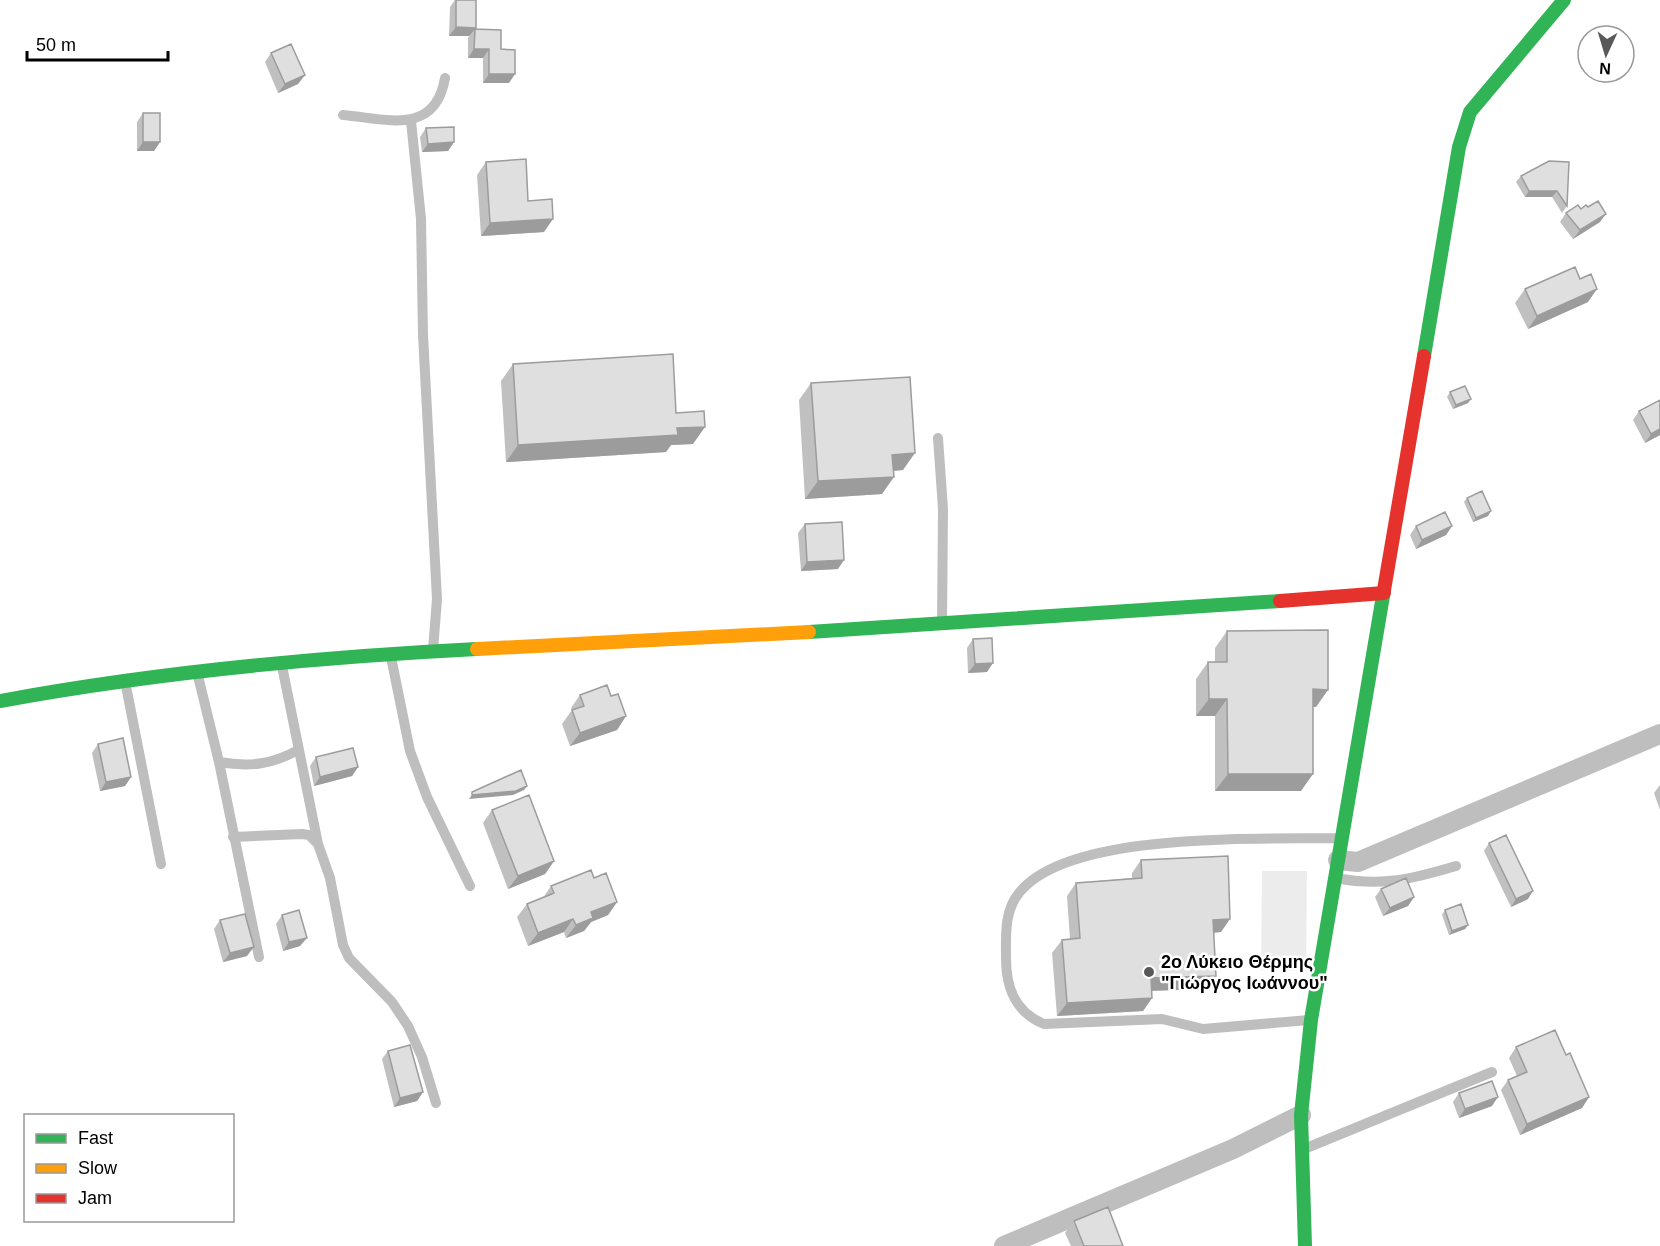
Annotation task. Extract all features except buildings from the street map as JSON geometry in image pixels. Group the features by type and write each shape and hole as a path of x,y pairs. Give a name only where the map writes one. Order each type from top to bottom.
{"street":[{"path":"1305,1246 1304,1149 1301,1114 1311,1020 1384,592 1398,495 1419,395 1465,126 1470,112 1564,0"},
{"path":"0,701 70,688 197,672 390,654 942,626 1384,592"},
{"path":"1336,869 1358,862 1660,734"},
{"path":"1004,1246 1233,1149 1301,1114"}],"lane":[{"path":"343,115 411,122 438,102 445,78"},
{"path":"411,122 421,219 423,335 436,566 437,599 433,651"},
{"path":"938,438 943,509 942,626"},
{"path":"390,654 410,751 427,797 470,886"},
{"path":"281,663 318,844 324,858 343,945 349,958 392,1002 408,1026 422,1057 436,1103"},
{"path":"197,672 219,762 259,957"},
{"path":"124,681 161,864"},
{"path":"219,762 254,766 273,763 298,750"},
{"path":"233,837 302,834 309,835 318,844"},
{"path":"1311,1020 1203,1029 1162,1019 1044,1024 1032,1019 1014,1002 1006,970 1006,919 1018,893 1039,875 1114,848 1227,841 1341,838"},
{"path":"1336,869 1356,882 1397,882 1456,866"},
{"path":"1304,1149 1492,1072"}],"shaded area":[{"path":"1262,871 1307,871 1306,971 1261,970"}],"traffic: fast":[{"path":"1424,356 1459,147 1470,112 1564,0"},
{"path":"1305,1246 1301,1115 1311,1020 1384,590"},
{"path":"809,632 1280,601"},
{"path":"0,701 118,682 238,667 357,656 477,649"}],"traffic: slow":[{"path":"477,649 809,632"}],"traffic: jam":[{"path":"1384,590 1424,356"},
{"path":"1280,601 1384,593"}],"place":[{"name":"2ο Λύκειο Θέρμης \"Γιώργος Ιωάννου\"","path":"1149,972"}]}
